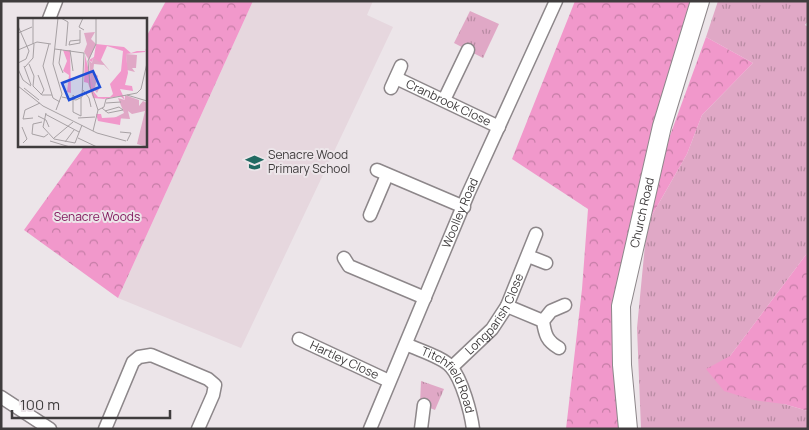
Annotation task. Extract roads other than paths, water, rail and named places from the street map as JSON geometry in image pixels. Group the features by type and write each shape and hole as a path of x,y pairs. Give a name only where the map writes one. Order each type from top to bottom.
{"street":[{"path":"49,18 56,1"},
{"name":"Woolley Road","path":"370,429 464,207 556,1"},
{"name":"Church Road","path":"628,429 622,365 621,306 662,126 700,1"},
{"path":"444,100 468,50"},
{"name":"Cranbrook Close","path":"401,66 393,83 444,100 499,127"},
{"path":"370,215 382,172 464,207"},
{"name":"Longparish Close","path":"452,367 492,328 507,306 536,234"},
{"path":"528,256 546,263"},
{"path":"344,258 349,266 425,298"},
{"path":"542,321 551,311 565,305"},
{"path":"507,306 542,321"},
{"path":"542,321 545,335 551,344 560,348"},
{"name":"Hartley Close","path":"300,339 390,381"},
{"name":"Titchfield Road","path":"406,344 443,360 452,367 471,413 473,429"},
{"path":"105,429 133,362 140,357 151,355 208,379 215,385 213,395 198,429"},
{"path":"1,397 50,429"},
{"path":"421,429 424,406"}],"place":[{"name":"Senacre Wood Primary School","path":"254,162"}],"park label":[{"name":"Senacre Woods","path":"97,217"}]}
